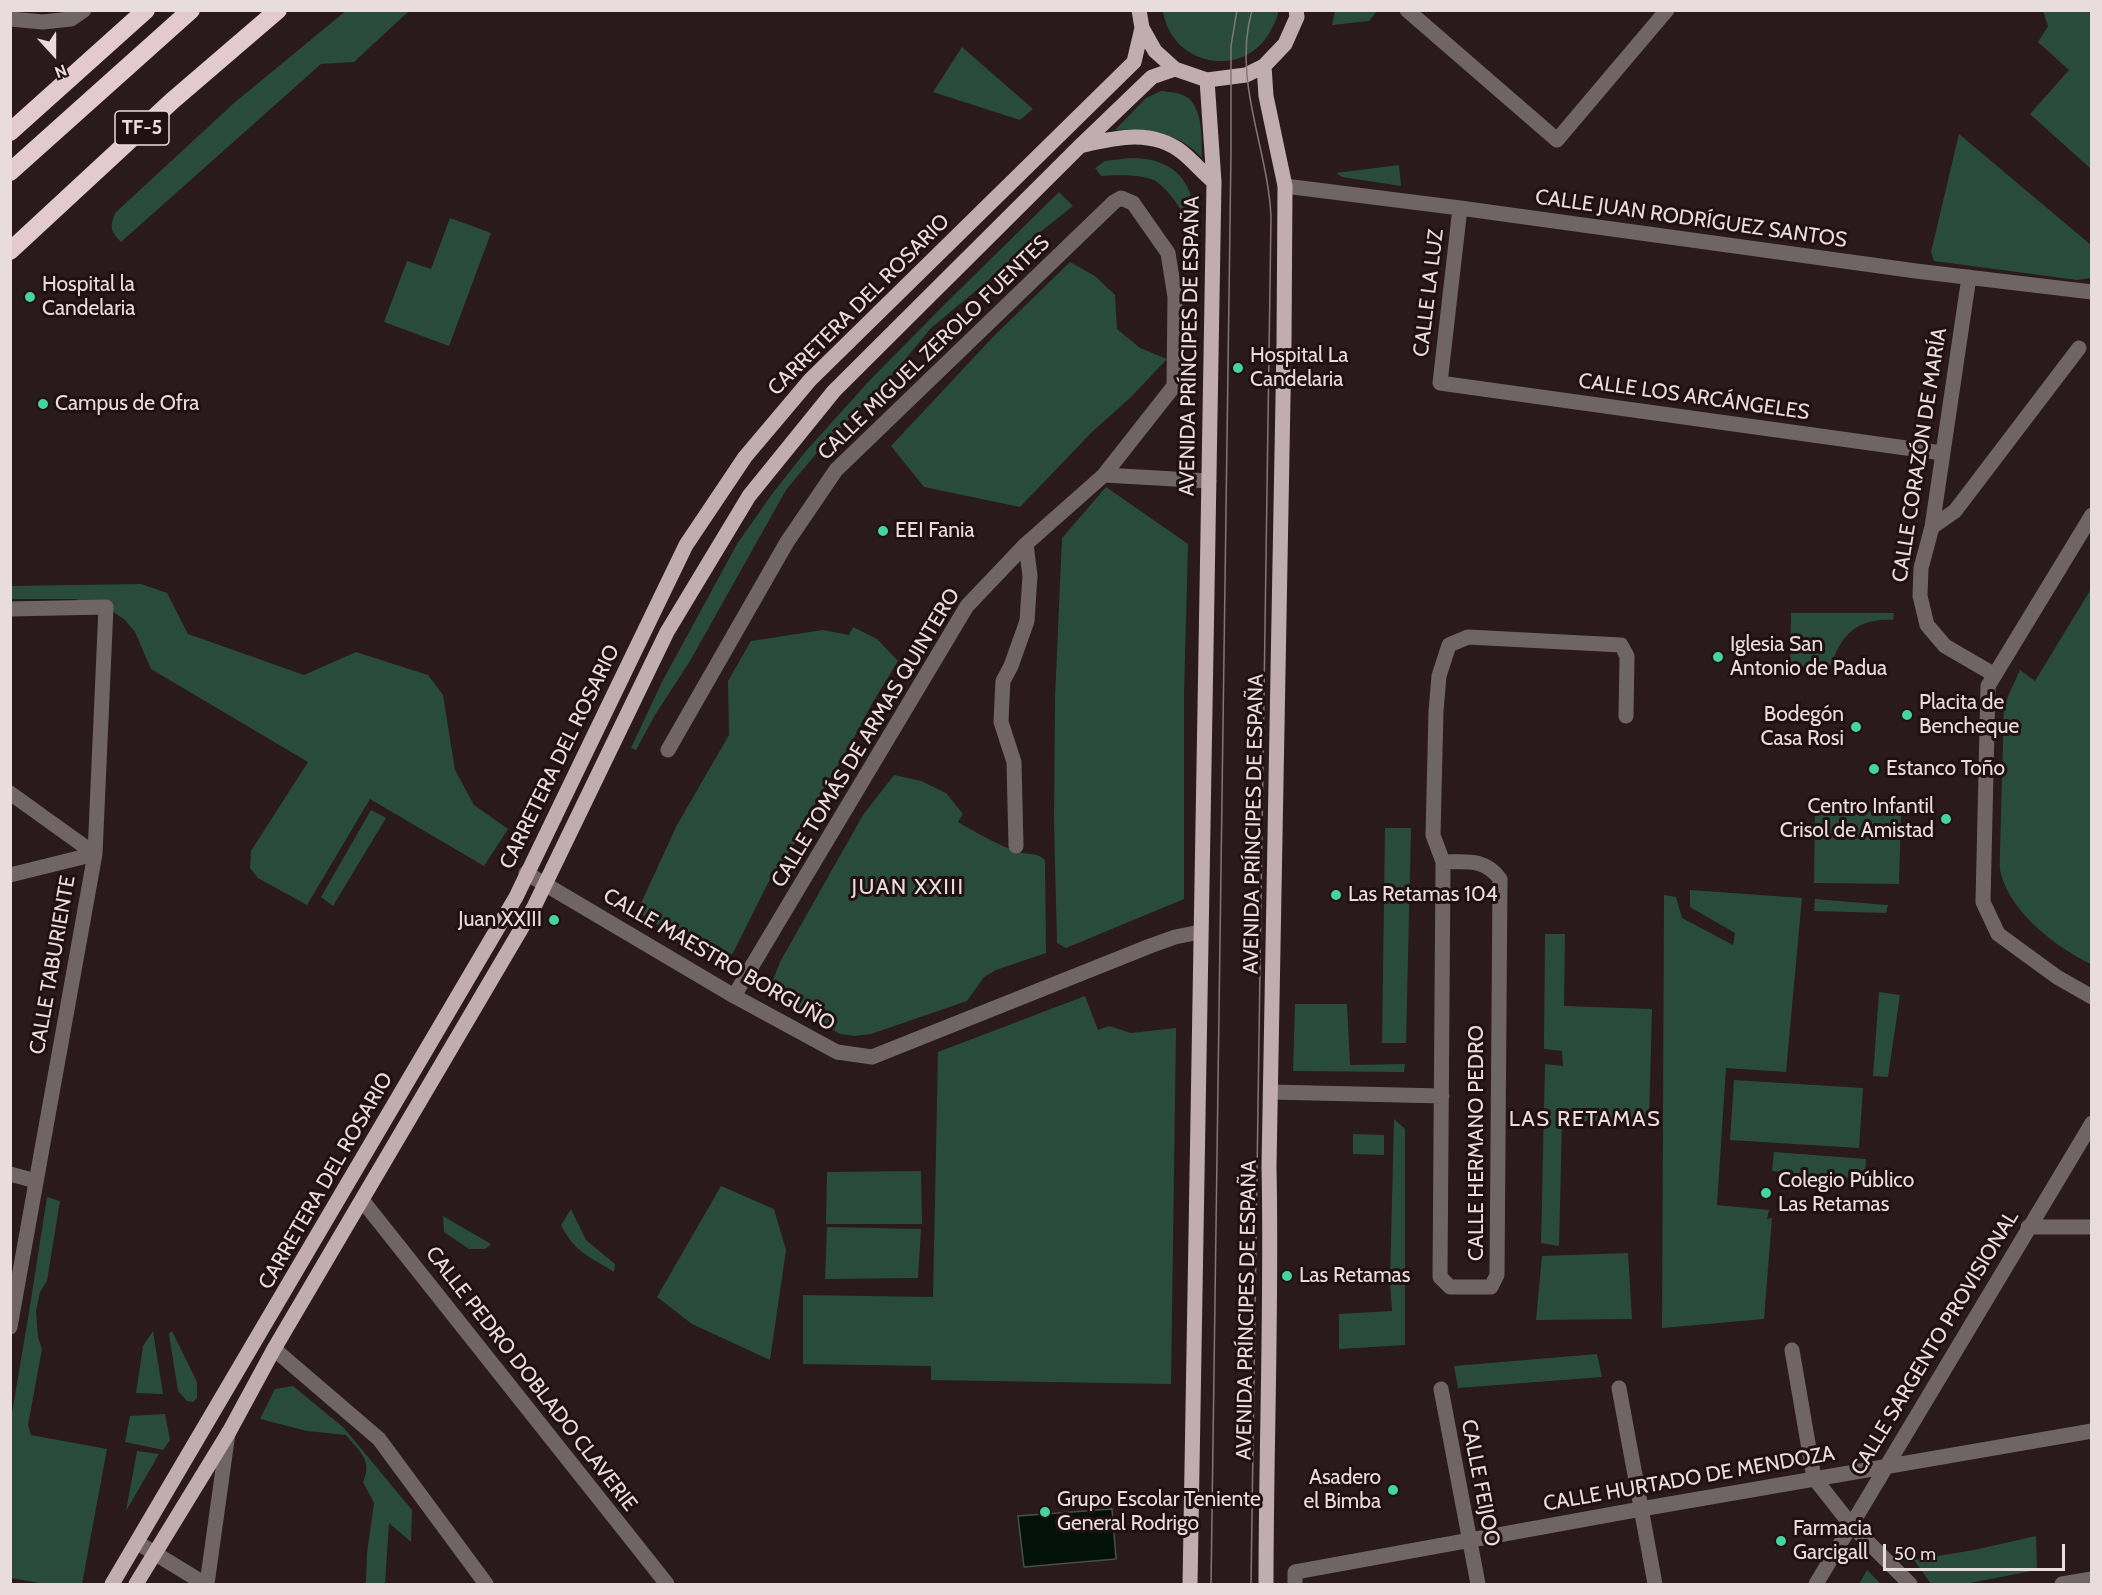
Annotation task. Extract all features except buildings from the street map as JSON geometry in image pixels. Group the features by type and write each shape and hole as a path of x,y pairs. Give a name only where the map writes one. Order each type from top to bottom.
{"highway":[{"path":"10,132 146,10"},
{"name":"TF-5","path":"10,172 191,10"},
{"name":"TF-5","path":"10,251 172,101 278,10"}],"main road":[{"path":"1139,10 1142,28 1155,51 1175,69 1207,80 1246,75 1264,66 1285,44 1296,18 1296,10"},
{"name":"CARRETERA DEL ROSARIO","path":"112,1584 516,897 686,546 746,457 810,380 1134,62 1142,28"},
{"name":"AVENIDA PRÍNCIPES DE ESPAÑA","path":"1264,66 1266,96 1285,186 1269,1166 1271,1274 1266,1431 1266,1584"},
{"name":"CARRETERA DEL ROSARIO","path":"136,1584 229,1432 274,1349 534,907 667,632 749,496 834,391 1152,77 1175,69"},
{"name":"AVENIDA PRÍNCIPES DE ESPAÑA","path":"1190,1584 1214,183 1207,80"},
{"path":"1080,146 1123,136 1158,140 1182,152 1214,183"}],"street":[{"path":"10,19 43,22 71,19 84,10"},
{"path":"1407,10 1557,140 1667,10"},
{"name":"CALLE JUAN RODRÍGUEZ SANTOS","path":"1285,186 2091,292"},
{"name":"CALLE MIGUEL ZEROLO FUENTES","path":"668,750 788,542 836,470 1105,210 1121,198 1133,204 1168,253 1175,297 1174,386"},
{"name":"CALLE LA LUZ","path":"1440,384 1460,208"},
{"name":"CALLE CORAZÓN DE MARÍA","path":"1969,277 1932,527 1921,568 1920,596 1927,625 1945,646 1995,675"},
{"path":"1932,527 1955,511 2079,348"},
{"name":"CALLE LOS ARCÁNGELES","path":"1440,384 1942,453"},
{"name":"CALLE TOMÁS DE ARMAS QUINTERO","path":"734,996 966,606 1026,544 1104,475 1174,386"},
{"path":"1104,475 1209,481"},
{"path":"2091,515 1988,686 1983,902 1998,934 2057,977 2091,997"},
{"path":"1016,846 1014,762 1001,722 1003,681 1011,666 1027,621 1030,576 1026,544"},
{"name":"CALLE TABURIENTE","path":"10,609 106,607 95,854 10,1327"},
{"name":"CALLE HERMANO PEDRO","path":"1443,862 1476,862 1494,871 1500,879 1497,1275 1491,1287 1450,1287 1440,1277 1443,862 1433,834 1439,676 1449,645 1468,637 1621,645 1627,656 1626,716"},
{"path":"10,793 95,854"},
{"path":"10,874 95,854"},
{"name":"CALLE MAESTRO BORGUÑO","path":"526,873 734,996 837,1052 872,1057 1150,946 1175,937 1200,932"},
{"path":"1271,1092 1442,1096"},
{"name":"CALLE SARGENTO PROVISIONAL","path":"1816,1584 2091,1123"},
{"path":"10,1173 36,1181"},
{"name":"CALLE PEDRO DOBLADO CLAVERIE","path":"362,1200 667,1584"},
{"path":"2028,1227 2091,1227"},
{"path":"274,1349 379,1439 486,1584"},
{"path":"1792,1350 1814,1478 1852,1526 1910,1584"},
{"path":"1619,1388 1655,1584"},
{"name":"CALLE FEIJOO","path":"1441,1389 1478,1584"},
{"name":"CALLE HURTADO DE MENDOZA","path":"1295,1578 1470,1540 1886,1465 2091,1431"},
{"path":"138,1543 206,1584 229,1432"},
{"path":"2062,1584 2091,1580"}],"green space":[{"path":"347,10 409,11 354,62 321,64 121,242 112,229 115,213 234,103"},
{"path":"1335,10 1377,11 1369,21 1332,25"},
{"path":"1163,11 1278,11 1272,28 1260,45 1246,56 1229,61 1211,60 1194,55 1180,45 1169,30"},
{"path":"2043,11 2091,11 2091,169 2030,114 2069,70 2038,42 2048,26"},
{"path":"962,47 1033,109 1020,120 933,92"},
{"path":"1161,91 1185,96 1196,108 1201,132 1202,158 1193,149 1173,137 1139,130 1115,130 1146,98"},
{"path":"1959,134 2091,245 2091,278 2077,280 1934,261 1931,252"},
{"path":"1131,158 1158,162 1177,173 1190,192 1195,219 1189,222 1166,190 1152,179 1101,176 1095,168 1105,161"},
{"path":"1399,165 1401,186 1342,177 1336,173"},
{"path":"1059,192 1073,206 931,328 893,374 815,455 786,490 690,661 655,715 636,750 631,748 662,682 737,544 772,494 806,451 870,380"},
{"path":"450,218 491,233 449,346 384,322 407,261 431,269"},
{"path":"1070,262 1095,276 1115,295 1117,329 1140,348 1167,359 1020,507 924,487 891,446 993,337"},
{"path":"1106,487 1188,544 1184,694 1184,899 1066,948 1057,943 1054,822 1055,698 1062,538"},
{"path":"141,584 167,593 188,634 304,675 356,652 428,675 443,695 455,770 474,805 508,829 484,866 370,799 307,905 258,878 250,868 251,851 308,762 151,669 135,632 125,620 106,607 75,599 11,599 10,586"},
{"path":"2091,589 2091,964 2050,939 2025,915 2006,888 2000,862 2004,705 2020,670 2035,681"},
{"path":"1791,613 1894,613 1893,620 1867,623 1849,633 1837,651 1828,675 1820,667 1790,667"},
{"path":"853,627 877,639 898,661 821,793 797,840 768,883 733,953 721,963 637,912 677,825 729,735 728,681 751,641 823,630 849,635"},
{"path":"894,775 921,781 946,793 963,814 958,822 1003,846 1042,857 1045,860 1046,953 996,970 984,977 967,1001 871,1034 855,1036 840,1034 775,997 771,985 780,962 863,815"},
{"path":"371,810 386,818 333,906 321,897"},
{"path":"1815,810 1901,812 1899,884 1814,883"},
{"path":"1385,828 1411,828 1406,1043 1382,1043"},
{"path":"1690,890 1802,898 1786,1072 1726,1068 1717,1205 1769,1210 1767,1219 1772,1218 1764,1319 1662,1328 1664,895 1676,897 1682,918 1733,945 1735,933 1690,907"},
{"path":"1815,899 1888,905 1886,913 1814,911"},
{"path":"1545,934 1565,934 1564,1006 1652,1009 1649,1121 1562,1121 1559,1246 1541,1243 1545,1064 1563,1066 1562,1051 1544,1049"},
{"path":"1879,992 1900,995 1888,1077 1873,1076"},
{"path":"1085,996 1098,1030 1109,1026 1131,1033 1176,1028 1171,1384 931,1380 931,1366 803,1364 803,1295 933,1297 938,1052"},
{"path":"1295,1004 1347,1004 1350,1065 1405,1064 1404,1072 1293,1071"},
{"path":"1734,1080 1863,1088 1859,1148 1730,1140"},
{"path":"1394,1119 1405,1129 1405,1345 1339,1349 1339,1314 1392,1311 1390,1282"},
{"path":"1353,1134 1384,1135 1384,1155 1353,1154"},
{"path":"1774,1152 1866,1159 1865,1179 1772,1171"},
{"path":"921,1171 922,1224 826,1224 827,1172"},
{"path":"721,1186 774,1209 786,1250 770,1360 692,1324 657,1297"},
{"path":"47,1197 60,1201 47,1281 40,1292 36,1311 38,1337 42,1349 28,1425 31,1435 107,1449 82,1584 45,1584 11,1578 11,1419"},
{"path":"571,1209 586,1240 615,1264 614,1272 583,1253 566,1234 561,1225"},
{"path":"443,1216 491,1244 485,1249 469,1249 444,1232"},
{"path":"827,1227 921,1229 918,1278 825,1279"},
{"path":"1628,1253 1632,1319 1536,1320 1542,1256"},
{"path":"153,1331 163,1394 136,1393 143,1346"},
{"path":"172,1331 197,1382 197,1398 193,1402 187,1401 178,1391 169,1334"},
{"path":"1597,1354 1602,1377 1458,1388 1454,1366"},
{"path":"293,1386 344,1428 412,1510 411,1542 389,1523 385,1584 366,1584 367,1553 374,1503 363,1482 366,1468 360,1451 346,1435 307,1431 260,1419 275,1389"},
{"path":"165,1414 170,1440 163,1450 125,1442 130,1416"},
{"path":"137,1451 159,1454 126,1511"},
{"path":"2036,1536 2037,1570 1965,1584 1931,1584 1914,1560 1974,1550"},
{"path":"1867,1570 1881,1584 1859,1584"}],"shaded area":[{"path":"1112,1509 1116,1559 1024,1567 1018,1516"}],"tram line":[{"path":"1211,1584 1231,46 1237,10"},
{"path":"1251,1584 1271,217 1269,191 1248,88 1247,36 1252,10"}],"place":[{"name":"Hospital la Candelaria","path":"30,297"},
{"name":"Hospital La Candelaria","path":"1238,368"},
{"name":"Campus de Ofra","path":"43,404"},
{"name":"EEI Fania","path":"883,531"},
{"name":"Iglesia San Antonio de Padua","path":"1718,657"},
{"name":"Placita de Bencheque","path":"1907,715"},
{"name":"Bodegón Casa Rosi","path":"1856,727"},
{"name":"Estanco Toño","path":"1874,769"},
{"name":"Centro Infantil Crisol de Amistad","path":"1946,819"},
{"name":"Las Retamas 104","path":"1336,895"},
{"name":"Juan XXIII","path":"554,920"},
{"name":"Colegio Público Las Retamas","path":"1766,1193"},
{"name":"Las Retamas","path":"1287,1276"},
{"name":"Asadero el Bimba","path":"1393,1490"},
{"name":"Grupo Escolar Teniente General Rodrigo","path":"1045,1512"},
{"name":"Farmacia Garcigall","path":"1781,1541"}],"district":[{"name":"JUAN XXIII","path":"908,888"},
{"name":"LAS RETAMAS","path":"1585,1120"}]}
